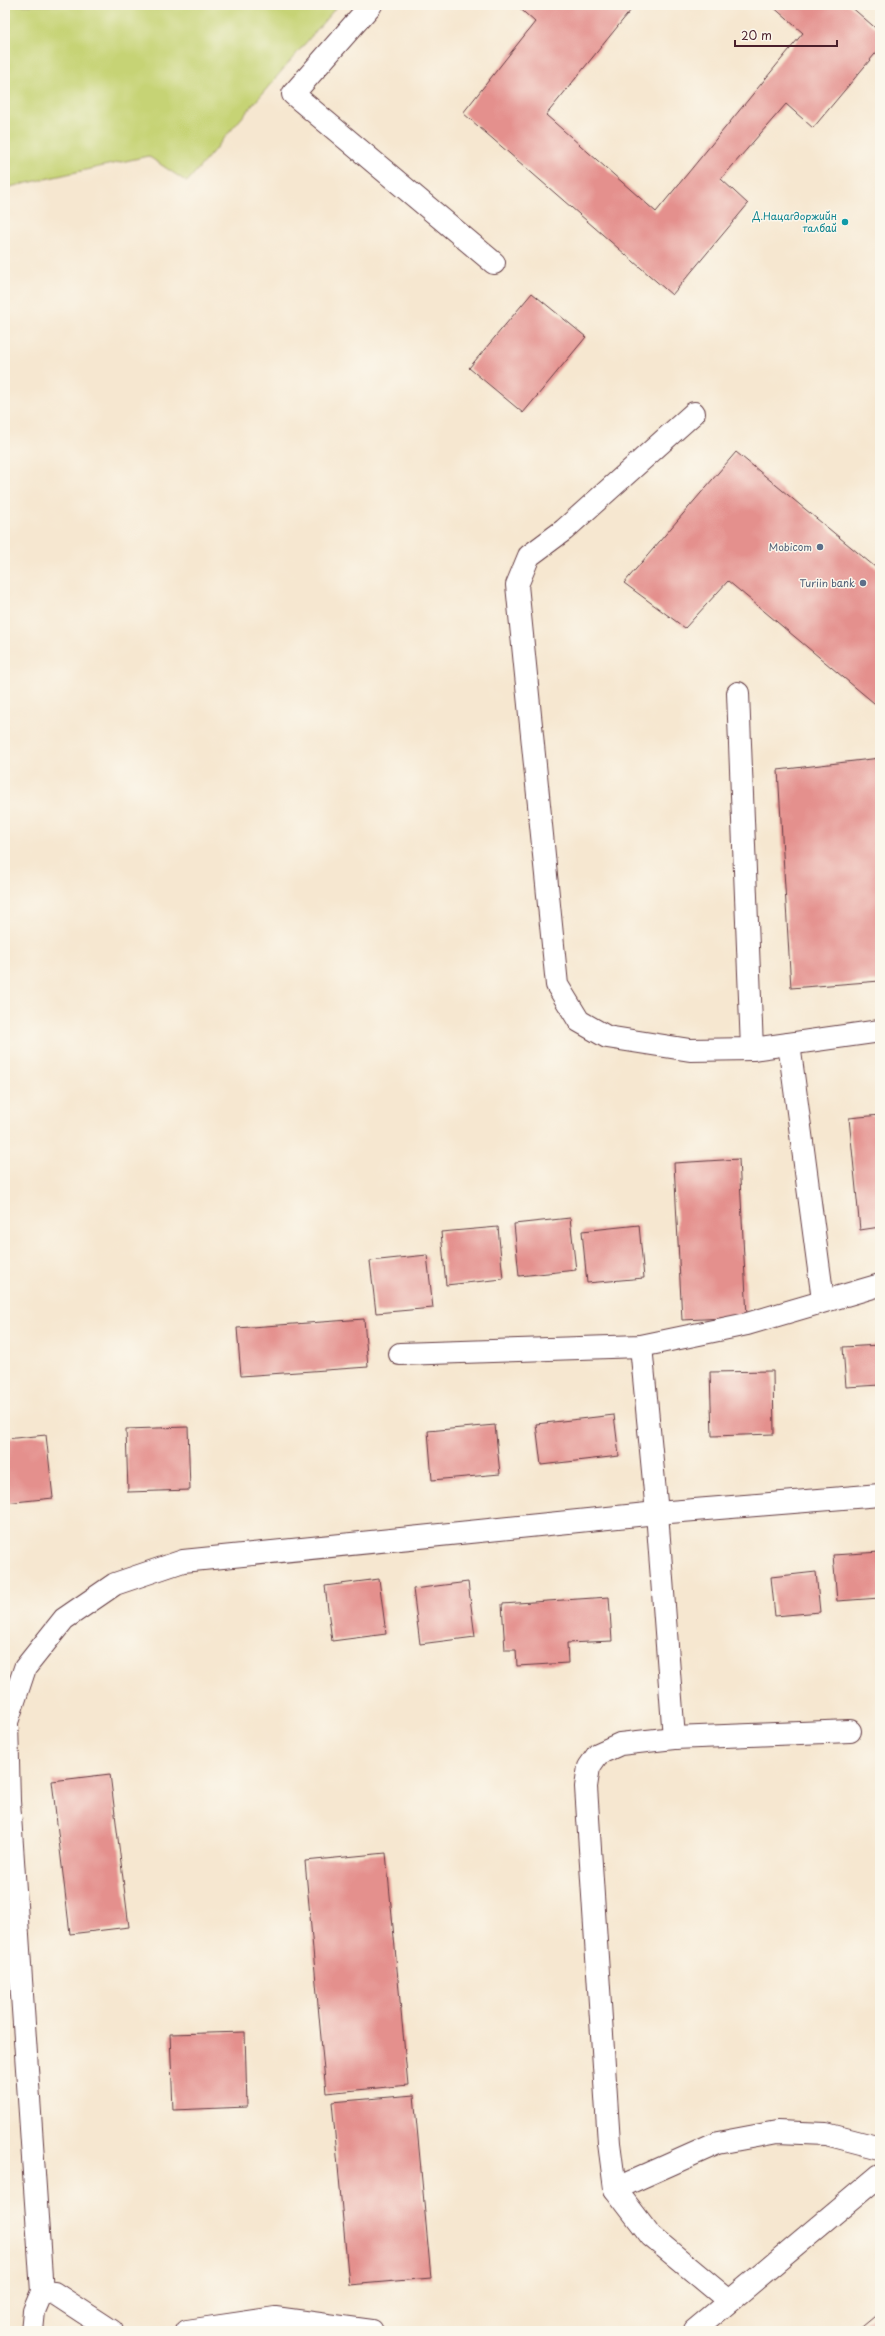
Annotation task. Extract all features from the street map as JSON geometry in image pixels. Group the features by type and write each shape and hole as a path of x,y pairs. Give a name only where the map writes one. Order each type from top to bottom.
{"street":[{"path":"371,5 294,94 494,263"},
{"path":"694,413 564,530 529,556 517,585 557,985 578,1021 607,1037 690,1050 752,1049 880,1030"},
{"path":"738,693 752,1049"},
{"path":"789,1044 823,1300"},
{"path":"400,1354 641,1346 747,1324 823,1300 880,1285"},
{"path":"641,1346 657,1513 674,1738"},
{"path":"32,2331 34,2311 42,2292 10,1817 7,1722 25,1668 64,1619 116,1584 183,1561 657,1513 880,1495"},
{"path":"729,2301 652,2236 615,2189 609,2135 586,1787 589,1767 598,1754 620,1744 674,1738 850,1731"},
{"path":"615,2189 718,2143 777,2132 826,2134 880,2148"},
{"path":"694,2331 879,2178"},
{"path":"42,2292 54,2293 112,2331"},
{"path":"187,2331 275,2318 372,2331"}],"green space":[{"path":"5,5 338,5 187,182 148,156 5,188"}],"building":[{"path":"516,5 635,5 546,115 656,212 803,33 771,5 849,5 880,32 880,48 813,128 786,104 721,179 748,204 672,295 463,113 535,22"},
{"path":"532,293 586,337 523,413 469,368"},
{"path":"736,452 880,571 880,708 728,581 685,628 624,583"},
{"path":"880,758 880,981 791,988 778,770"},
{"path":"880,1115 880,1227 860,1230 849,1118"},
{"path":"739,1159 747,1317 682,1320 674,1163"},
{"path":"570,1218 576,1270 519,1276 514,1224"},
{"path":"639,1225 644,1278 587,1283 582,1231"},
{"path":"498,1227 503,1279 446,1285 441,1232"},
{"path":"427,1255 433,1308 376,1313 370,1261"},
{"path":"364,1319 368,1367 241,1376 237,1328"},
{"path":"880,1345 880,1385 846,1387 843,1347"},
{"path":"773,1371 774,1434 712,1436 710,1372"},
{"path":"614,1415 619,1456 541,1465 536,1424"},
{"path":"495,1425 500,1474 432,1480 428,1431"},
{"path":"188,1427 190,1490 128,1492 126,1429"},
{"path":"46,1435 53,1498 5,1503 5,1439"},
{"path":"880,1552 880,1598 837,1601 833,1555"},
{"path":"816,1572 820,1612 775,1616 771,1577"},
{"path":"379,1579 386,1634 332,1641 325,1586"},
{"path":"468,1582 475,1637 420,1644 413,1589"},
{"path":"609,1597 612,1641 567,1643 568,1663 517,1666 516,1650 505,1650 502,1604"},
{"path":"110,1774 129,1927 70,1934 52,1781"},
{"path":"386,1853 408,2085 326,2093 305,1861"},
{"path":"245,2032 247,2107 173,2110 170,2034"},
{"path":"414,2095 431,2278 349,2285 332,2102"},
{"path":"880,2312 880,2331 857,2331"}],"place":[{"name":"Д.Нацагдоржийн талбай","path":"845,222"},
{"name":"Mobicom","path":"820,547"},
{"name":"Turiin bank","path":"863,583"}]}
